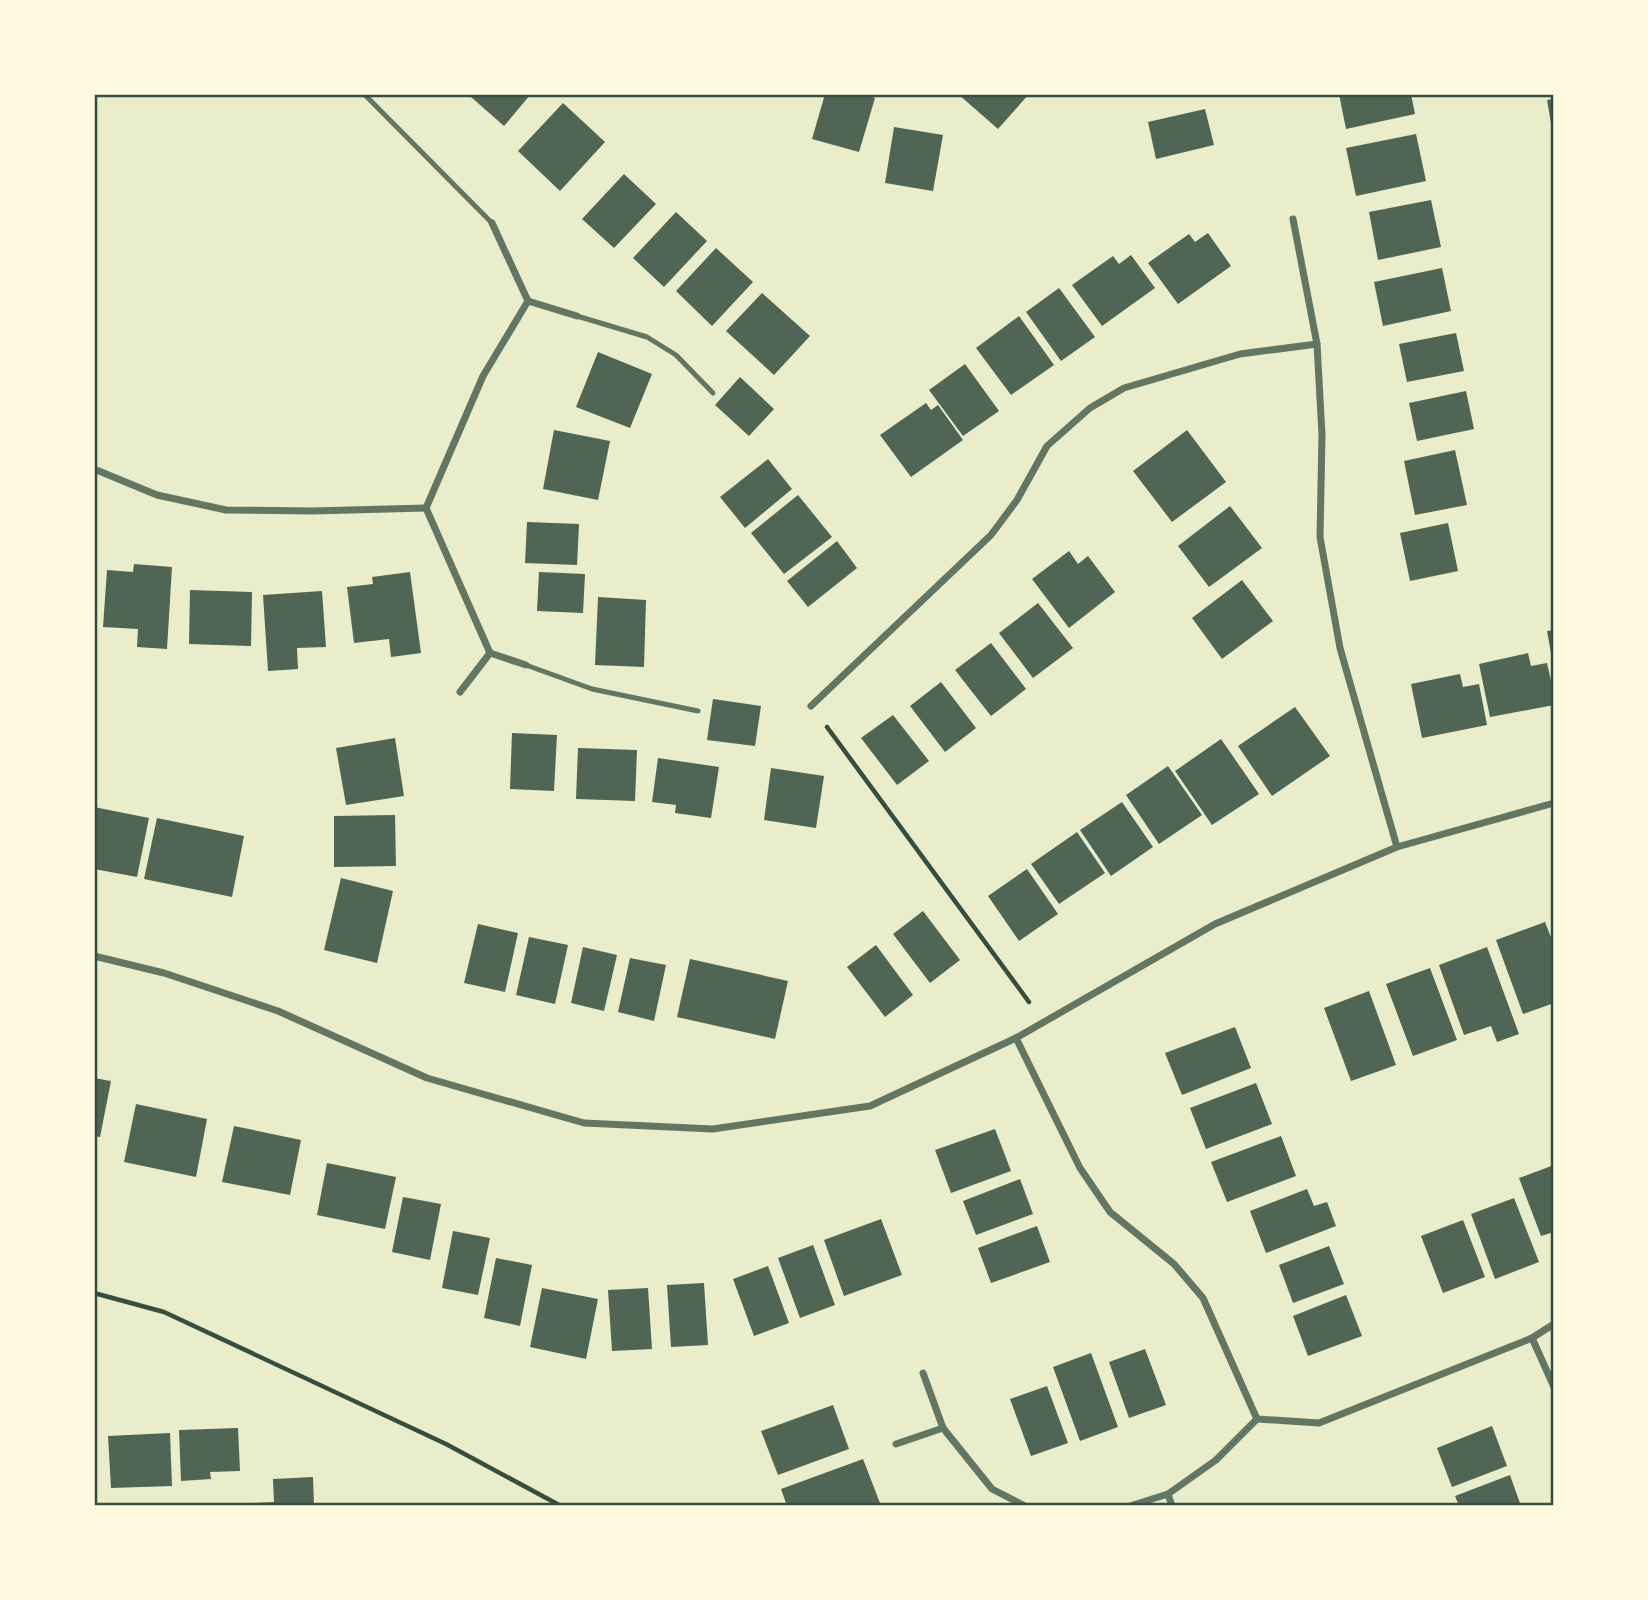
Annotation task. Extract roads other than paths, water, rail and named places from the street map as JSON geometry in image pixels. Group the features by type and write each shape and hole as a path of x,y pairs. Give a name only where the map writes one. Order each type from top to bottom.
{"street":[{"path":"1293,219 1317,344 1322,435 1320,537 1340,648 1397,847"},
{"path":"492,223 528,300 577,316"},
{"path":"526,665 490,653 426,508 483,376 528,300"},
{"path":"811,706 991,535 1017,500 1046,446 1090,408 1124,387 1240,354 1317,344"},
{"path":"94,469 157,495 226,510 426,508"},
{"path":"460,692 490,653"},
{"path":"94,956 164,973 278,1012 427,1078 584,1123 713,1129 870,1106 1016,1038 1215,924 1397,847 1553,803"},
{"path":"1016,1038 1080,1168 1110,1212 1174,1265 1203,1298 1257,1419"},
{"path":"1130,1506 1168,1494 1216,1460 1257,1419 1319,1423 1532,1338 1553,1324"},
{"path":"1532,1338 1553,1387"},
{"path":"923,1373 943,1428 992,1489 1025,1506"},
{"path":"896,1444 943,1428"},
{"path":"1168,1494 1172,1506"}],"lane":[{"path":"364,94 492,223"},
{"path":"577,316 647,337 676,355 713,393"},
{"path":"526,665 592,689 698,711"}]}
